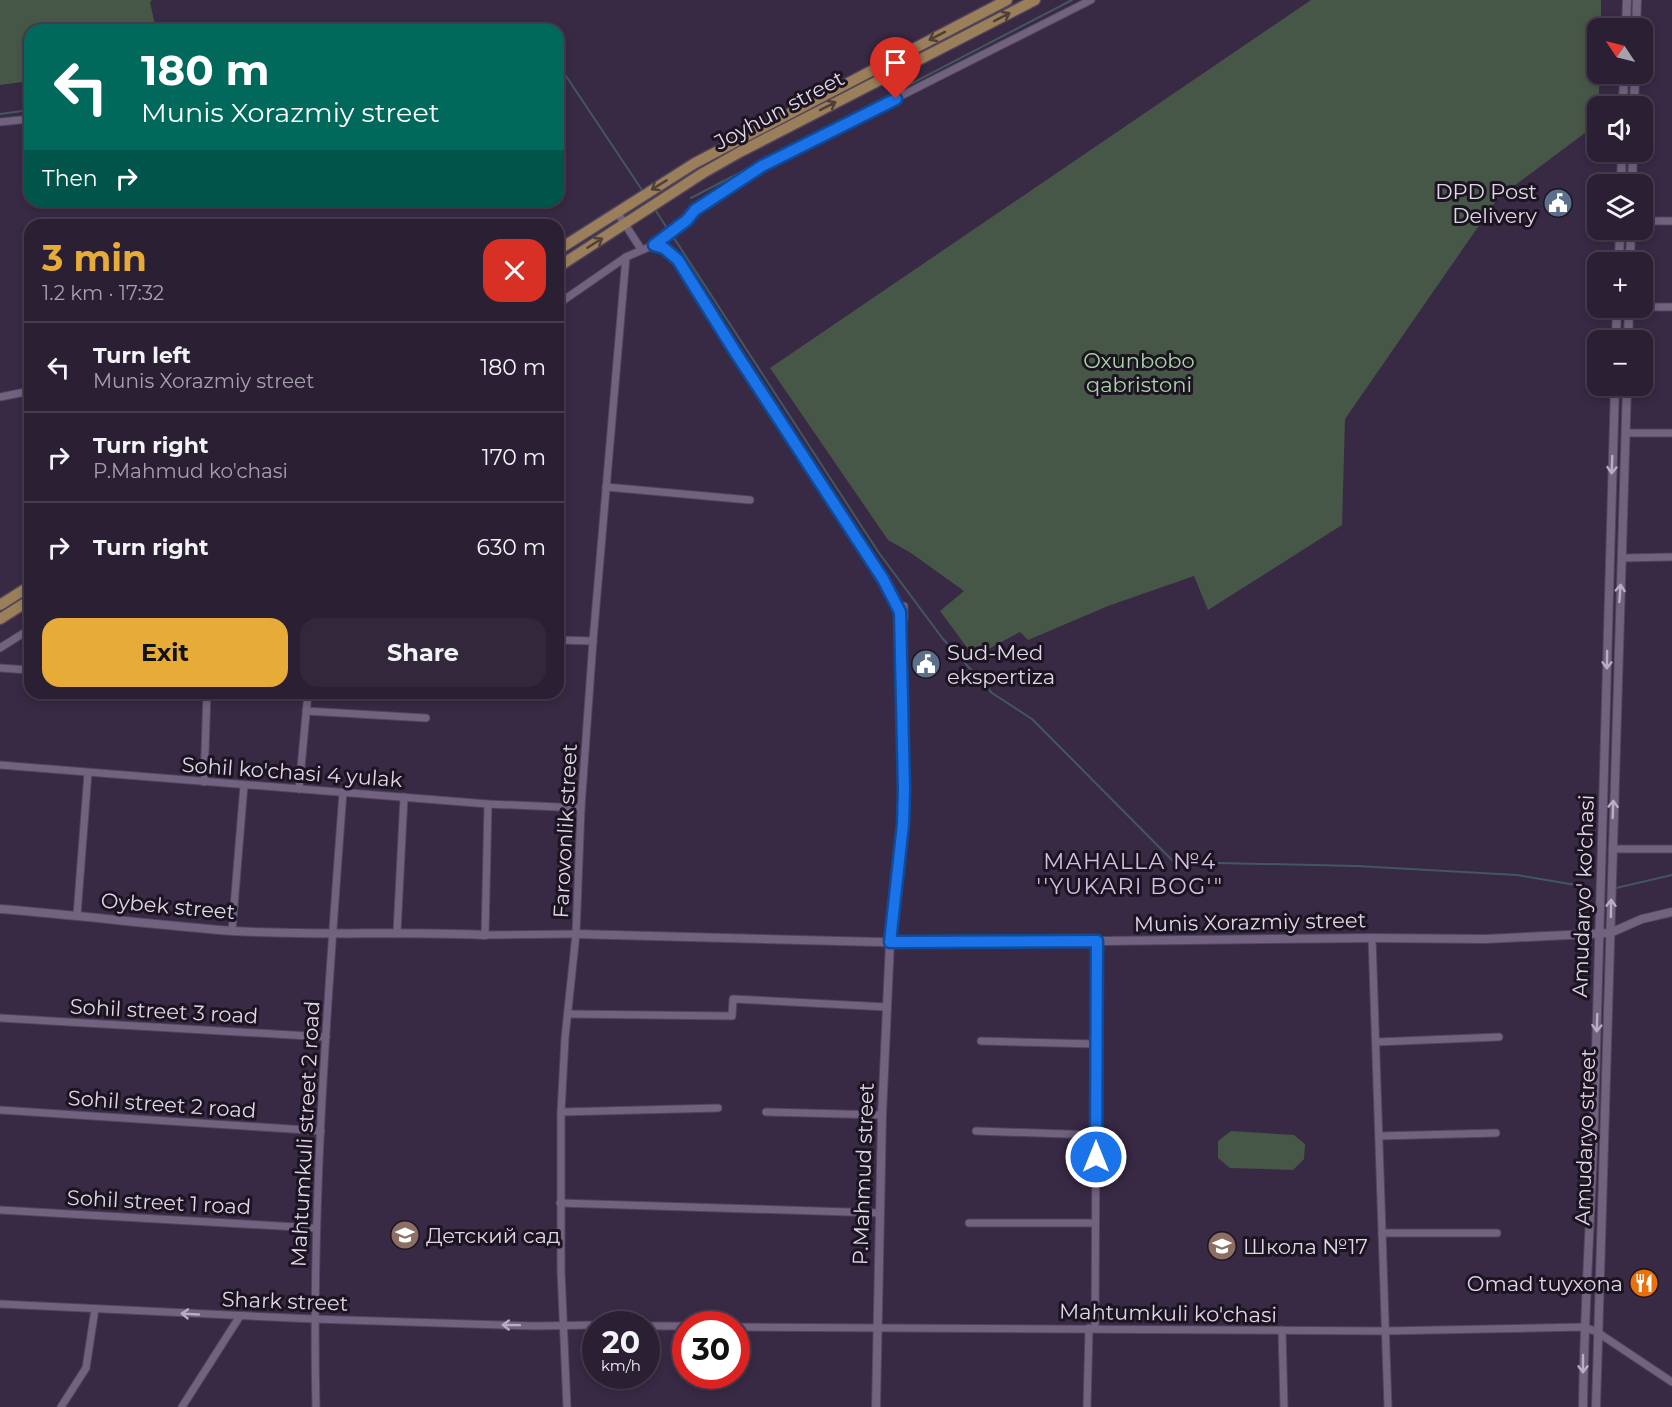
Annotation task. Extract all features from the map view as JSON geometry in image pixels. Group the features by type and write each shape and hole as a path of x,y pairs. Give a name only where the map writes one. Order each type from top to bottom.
{"main road":[{"name":"Joyhun street","path":"620,210 695,163 1007,0"},
{"name":"Joyhun street","path":"629,222 703,173 740,152 1035,0"},
{"path":"564,246 620,210"},
{"path":"564,263 629,222"},
{"path":"0,605 24,590"},
{"path":"0,619 24,604"}],"street":[{"path":"564,300 626,257 654,245 687,220 695,210 762,166 1091,0"},
{"path":"1626,18 1627,0"},
{"path":"1636,18 1637,0"},
{"path":"0,122 24,120"},
{"path":"620,210 629,222 641,249"},
{"path":"1653,221 1672,221"},
{"path":"654,245 664,248 678,260 883,579 900,612 904,790"},
{"name":"Farovonlik street","path":"567,1407 566,1325 560,1203 561,1112 567,1014 576,934 581,808 593,641 626,257"},
{"path":"1653,308 1672,307"},
{"path":"0,397 24,392"},
{"name":"Amudaryo' ko'chasi","path":"1583,1407 1584,1327 1591,1213 1615,396"},
{"name":"Amudaryo street","path":"1596,1407 1627,396"},
{"path":"1613,433 1672,433"},
{"path":"606,487 750,500"},
{"path":"1622,558 1672,557"},
{"path":"890,942 903,824 904,606"},
{"path":"0,648 24,633"},
{"path":"564,640 593,641"},
{"path":"0,668 24,670"},
{"path":"204,782 207,699"},
{"path":"299,789 307,699"},
{"path":"306,711 426,718"},
{"name":"Sohil ko'chasi 4 yulak","path":"0,765 488,804 581,808"},
{"path":"77,915 88,772"},
{"path":"232,931 244,785"},
{"path":"332,935 343,792"},
{"path":"397,932 404,797"},
{"path":"485,934 488,804"},
{"path":"1612,849 1672,849"},
{"name":"Oybek street","path":"0,909 232,931 332,935 397,932 576,934"},
{"path":"1610,933 1642,919 1672,912"},
{"name":"Munis Xorazmiy street","path":"576,934 890,942 1485,939 1610,933"},
{"name":"Mahtumkuli street 2 road","path":"316,1407 315,1228 332,935"},
{"path":"1372,938 1388,1407"},
{"path":"1087,1407 1095,1223 1097,941"},
{"name":"P.Mahmud street","path":"876,1407 882,1115 890,942"},
{"path":"567,1014 732,1016 733,999 887,1007"},
{"name":"Sohil street 3 road","path":"0,1018 326,1037"},
{"path":"1376,1042 1498,1037"},
{"path":"981,1041 1096,1044"},
{"path":"561,1112 718,1108"},
{"name":"Sohil street 2 road","path":"0,1110 321,1131"},
{"path":"766,1112 882,1115"},
{"path":"976,1131 1096,1135"},
{"path":"1379,1136 1496,1134"},
{"path":"560,1203 880,1213"},
{"name":"Sohil street 1 road","path":"0,1209 315,1228"},
{"path":"969,1223 1095,1223"},
{"path":"1382,1233 1497,1233"},
{"name":"Shark street","path":"0,1304 314,1319 566,1325"},
{"path":"62,1407 87,1368 95,1308"},
{"path":"182,1407 240,1316"},
{"path":"566,1325 582,1325"},
{"name":"Mahtumkuli ko'chasi","path":"750,1327 1384,1331 1584,1327 1597,1332 1672,1382"},
{"path":"1282,1330 1284,1407"}],"green space":[{"path":"0,0 152,0 150,2 155,24 24,24 24,82 0,85"},
{"name":"Oxunbobo qabristoni","path":"1311,0 1601,0 1601,18 1587,18 1587,84 1599,84 1599,96 1587,96 1587,131 1498,198 1345,419 1342,525 1208,610 1194,576 1108,606 1028,640 1020,632 974,657 940,611 964,591 911,553 888,540 770,368"},
{"path":"1231,1131 1294,1135 1305,1144 1304,1159 1293,1170 1230,1168 1218,1158 1218,1141"}],"waterway":[{"path":"691,198 1072,0"},
{"path":"564,73 642,190"},
{"path":"0,114 24,111"},
{"path":"654,208 669,231"},
{"path":"672,235 879,553 943,639 992,693 1032,719 1174,862 1357,866 1517,875 1588,887"},
{"path":"1616,888 1672,875"}],"place":[{"name":"DPD Post Delivery","path":"1558,203"},
{"name":"Sud-Med ekspertiza","path":"926,664"},
{"name":"Детский сад","path":"405,1235"},
{"name":"Школа №17","path":"1222,1246"},
{"name":"Omad tuyxona","path":"1644,1283"}],"district":[{"name":"MAHALLA №4 ''YUKARI BOG'\"","path":"1130,874"}],"route":[{"path":"896,99 762,166 695,210 687,220 654,245 664,248 678,260 883,579 900,612 903,824 890,942 1097,941 1096,1157"}]}
